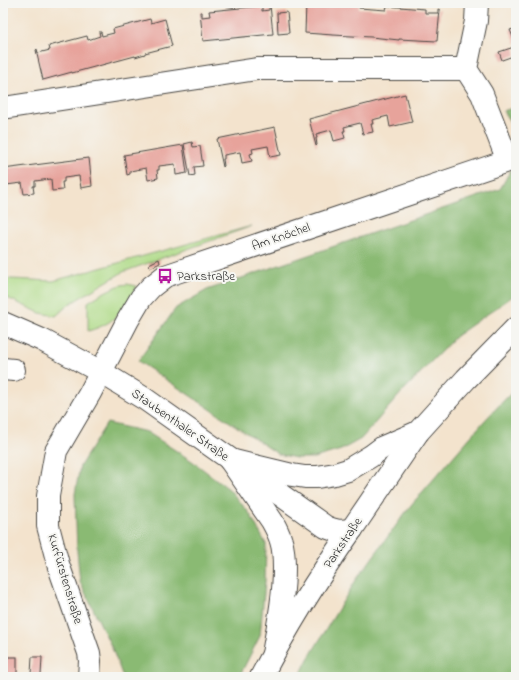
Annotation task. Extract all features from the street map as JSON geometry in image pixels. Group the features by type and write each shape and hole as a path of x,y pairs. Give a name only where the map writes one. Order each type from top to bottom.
{"main road":[{"path":"3,108 257,69 466,69 478,3"},
{"name":"Am Knöchel","path":"101,372 141,298 151,287 165,276 512,160 482,94 466,69"},
{"name":"Staubenthaler Straße","path":"3,323 42,340 101,372 156,407 326,527 339,532 352,529"},
{"name":"Parkstraße","path":"261,677 273,654 328,563 418,432 466,379 516,328"},
{"name":"Kurfürstenstraße","path":"89,677 89,653 58,564 48,526 48,496 56,451 101,372"},
{"path":"230,460 292,475 317,477 348,470 383,447 418,432"},
{"path":"230,460 272,521 278,531 281,541 283,551 283,598 273,654"}],"green space":[{"path":"516,107 516,131 503,111"},
{"path":"516,161 516,293 456,336 402,392 361,439 341,450 314,458 296,458 278,454 138,361 176,308 207,290 500,189"},
{"path":"252,226 123,272 68,305 56,316 40,313 3,296 3,278 53,281"},
{"path":"127,284 137,286 123,309 113,320 98,328 88,331 88,302 112,288"},
{"path":"516,388 516,677 299,677 308,659 356,580 411,505 486,419"},
{"path":"107,423 147,432 192,461 229,489 250,514 266,544 265,582 260,636 239,677 123,677 112,648 80,582 77,551 75,494 80,466"}],"building":[{"path":"306,3 359,4 359,8 386,10 387,6 425,9 425,13 438,13 438,9 440,10 437,41 399,40 305,33"},
{"path":"269,5 273,34 203,41 200,12 202,12 202,17 210,16 209,11 262,6 262,11 269,10"},
{"path":"287,12 289,33 278,34 277,13"},
{"path":"150,19 151,23 165,19 172,46 135,57 43,80 37,49 38,53 50,50 49,46 87,36 88,40 100,36 99,32 101,32 102,36 114,33 113,29"},
{"path":"516,28 516,44 510,30"},
{"path":"514,47 516,55 502,60 499,52"},
{"path":"405,94 412,122 390,127 388,116 372,120 373,124 371,124 373,132 363,134 360,123 344,127 345,131 343,131 345,138 334,141 331,130 316,134 316,146 309,119"},
{"path":"275,127 281,155 270,157 268,146 252,149 253,153 250,154 252,161 242,163 240,152 224,155 223,167 217,139"},
{"path":"192,142 193,147 200,146 203,166 194,167 195,175 190,176 184,144"},
{"path":"183,145 187,173 176,175 175,164 159,166 159,170 157,170 158,178 148,180 146,168 130,171 130,174 127,175 124,155"},
{"path":"89,158 92,186 81,188 79,176 64,178 64,182 62,182 63,190 52,191 51,179 35,181 35,186 33,186 34,193 24,194 22,183 6,185 6,189 4,189 3,169"},
{"path":"159,259 160,263 150,268 149,264"},
{"path":"3,657 17,657 17,677 3,677"},
{"path":"32,657 42,657 41,675 31,674"}],"place":[{"name":"Parkstraße","path":"165,276"}]}
